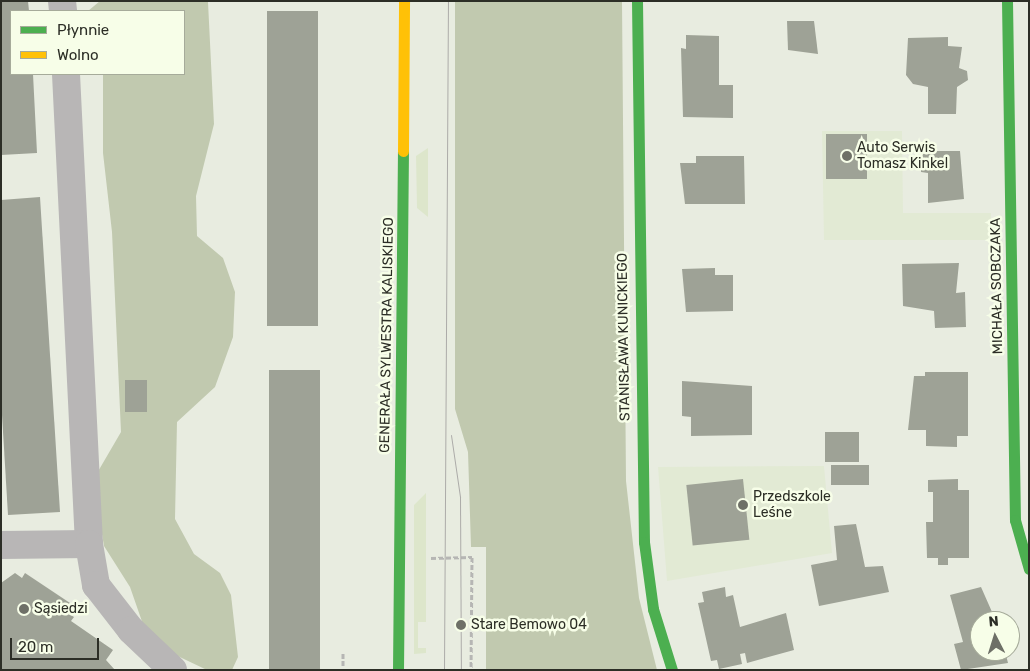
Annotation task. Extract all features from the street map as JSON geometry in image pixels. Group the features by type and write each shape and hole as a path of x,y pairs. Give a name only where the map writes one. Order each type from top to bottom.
{"street":[{"name":"GENERAŁA SYLWESTRA KALISKIEGO","path":"398,670 404,1"},
{"name":"STANISŁAWA KUNICKIEGO","path":"637,1 644,542 653,608 672,670"},
{"name":"MICHAŁA SOBCZAKA","path":"1007,1 1022,481 1015,520 1029,569"},
{"path":"66,75 88,544 96,585 131,630 173,670"},
{"path":"1,545 88,544"}],"path":[{"path":"431,558 472,557 471,670"},
{"path":"343,653 344,670"}],"shaded area":[{"path":"100,1 208,2 214,124 196,196 197,236 223,258 235,292 233,337 215,387 177,422 175,519 194,554 220,573 231,595 238,657 232,670 207,670 165,650 146,633 130,587 104,546 93,480 121,432 112,232 103,153 103,75 185,75 185,10 89,10"},
{"path":"455,1 622,1 626,481 639,598 657,670 486,670 486,547 471,547 468,452 455,409"},
{"path":"822,131 902,131 903,213 991,213 991,240 824,240"},
{"path":"428,148 428,217 417,208 416,156"},
{"name":"Przedszkole Leśne","path":"824,466 832,553 667,581 658,467"},
{"path":"426,493 426,622 418,622 418,648 426,648 426,653 414,654 414,505"}],"building":[{"path":"1,1 28,1 29,10 10,10 10,75 33,75 37,153 1,155"},
{"path":"267,11 318,11 318,326 267,326"},
{"path":"787,21 814,21 818,54 788,50"},
{"path":"686,35 719,36 719,85 733,85 733,118 683,117 681,48 686,49"},
{"path":"948,37 948,46 962,47 959,68 967,71 968,80 957,87 956,114 928,114 928,87 913,84 906,75 908,38"},
{"name":"Auto Serwis Tomasz Kinkel","path":"826,134 867,134 867,179 826,179"},
{"path":"921,151 960,151 964,199 928,203 928,173 921,172"},
{"path":"696,156 744,156 745,204 685,204 680,163 696,163"},
{"path":"40,197 60,512 8,515 1,398 1,200"},
{"path":"959,263 956,293 965,292 966,327 935,328 934,311 903,306 902,264"},
{"path":"715,268 715,275 733,275 733,311 686,312 682,269"},
{"path":"269,370 320,370 320,670 269,670"},
{"path":"925,372 968,372 968,436 957,436 957,447 926,446 926,430 908,430 914,376 925,376"},
{"path":"125,380 147,380 147,412 125,412"},
{"path":"682,381 752,386 752,435 691,436 691,417 682,416"},
{"path":"825,432 859,432 859,462 825,462"},
{"path":"831,465 869,465 869,485 831,485"},
{"path":"743,479 749,540 693,546 686,485"},
{"path":"958,479 958,490 969,490 969,558 948,558 948,565 938,565 938,558 927,558 926,522 933,522 933,492 928,492 928,480"},
{"path":"856,524 865,567 883,566 889,592 819,606 811,565 837,560 834,526"},
{"path":"15,573 22,578 25,573 70,603 64,611 74,617 71,621 113,650 106,660 115,670 1,670 1,583"},
{"path":"725,587 726,597 733,595 740,627 786,613 794,650 747,663 745,653 740,654 742,664 719,669 717,660 711,661 698,603 704,602 702,592"},
{"path":"981,587 992,611 970,611 970,661 1008,661 1008,663 961,670 954,644 963,642 950,595"}],"tram line":[{"path":"444,670 448,1"},
{"path":"451,435 460,497 461,670"}],"traffic: fast":[{"path":"637,1 644,542 653,609 672,670"},
{"path":"1007,1 1015,520 1029,569"},
{"path":"398,670 403,151"}],"traffic: slow":[{"path":"403,151 404,1"}],"place":[{"name":"Auto Serwis Tomasz Kinkel","path":"847,156"},
{"name":"Przedszkole Leśne","path":"743,505"},
{"name":"Sąsiedzi","path":"24,609"},
{"name":"Stare Bemowo 04","path":"461,625"}]}
